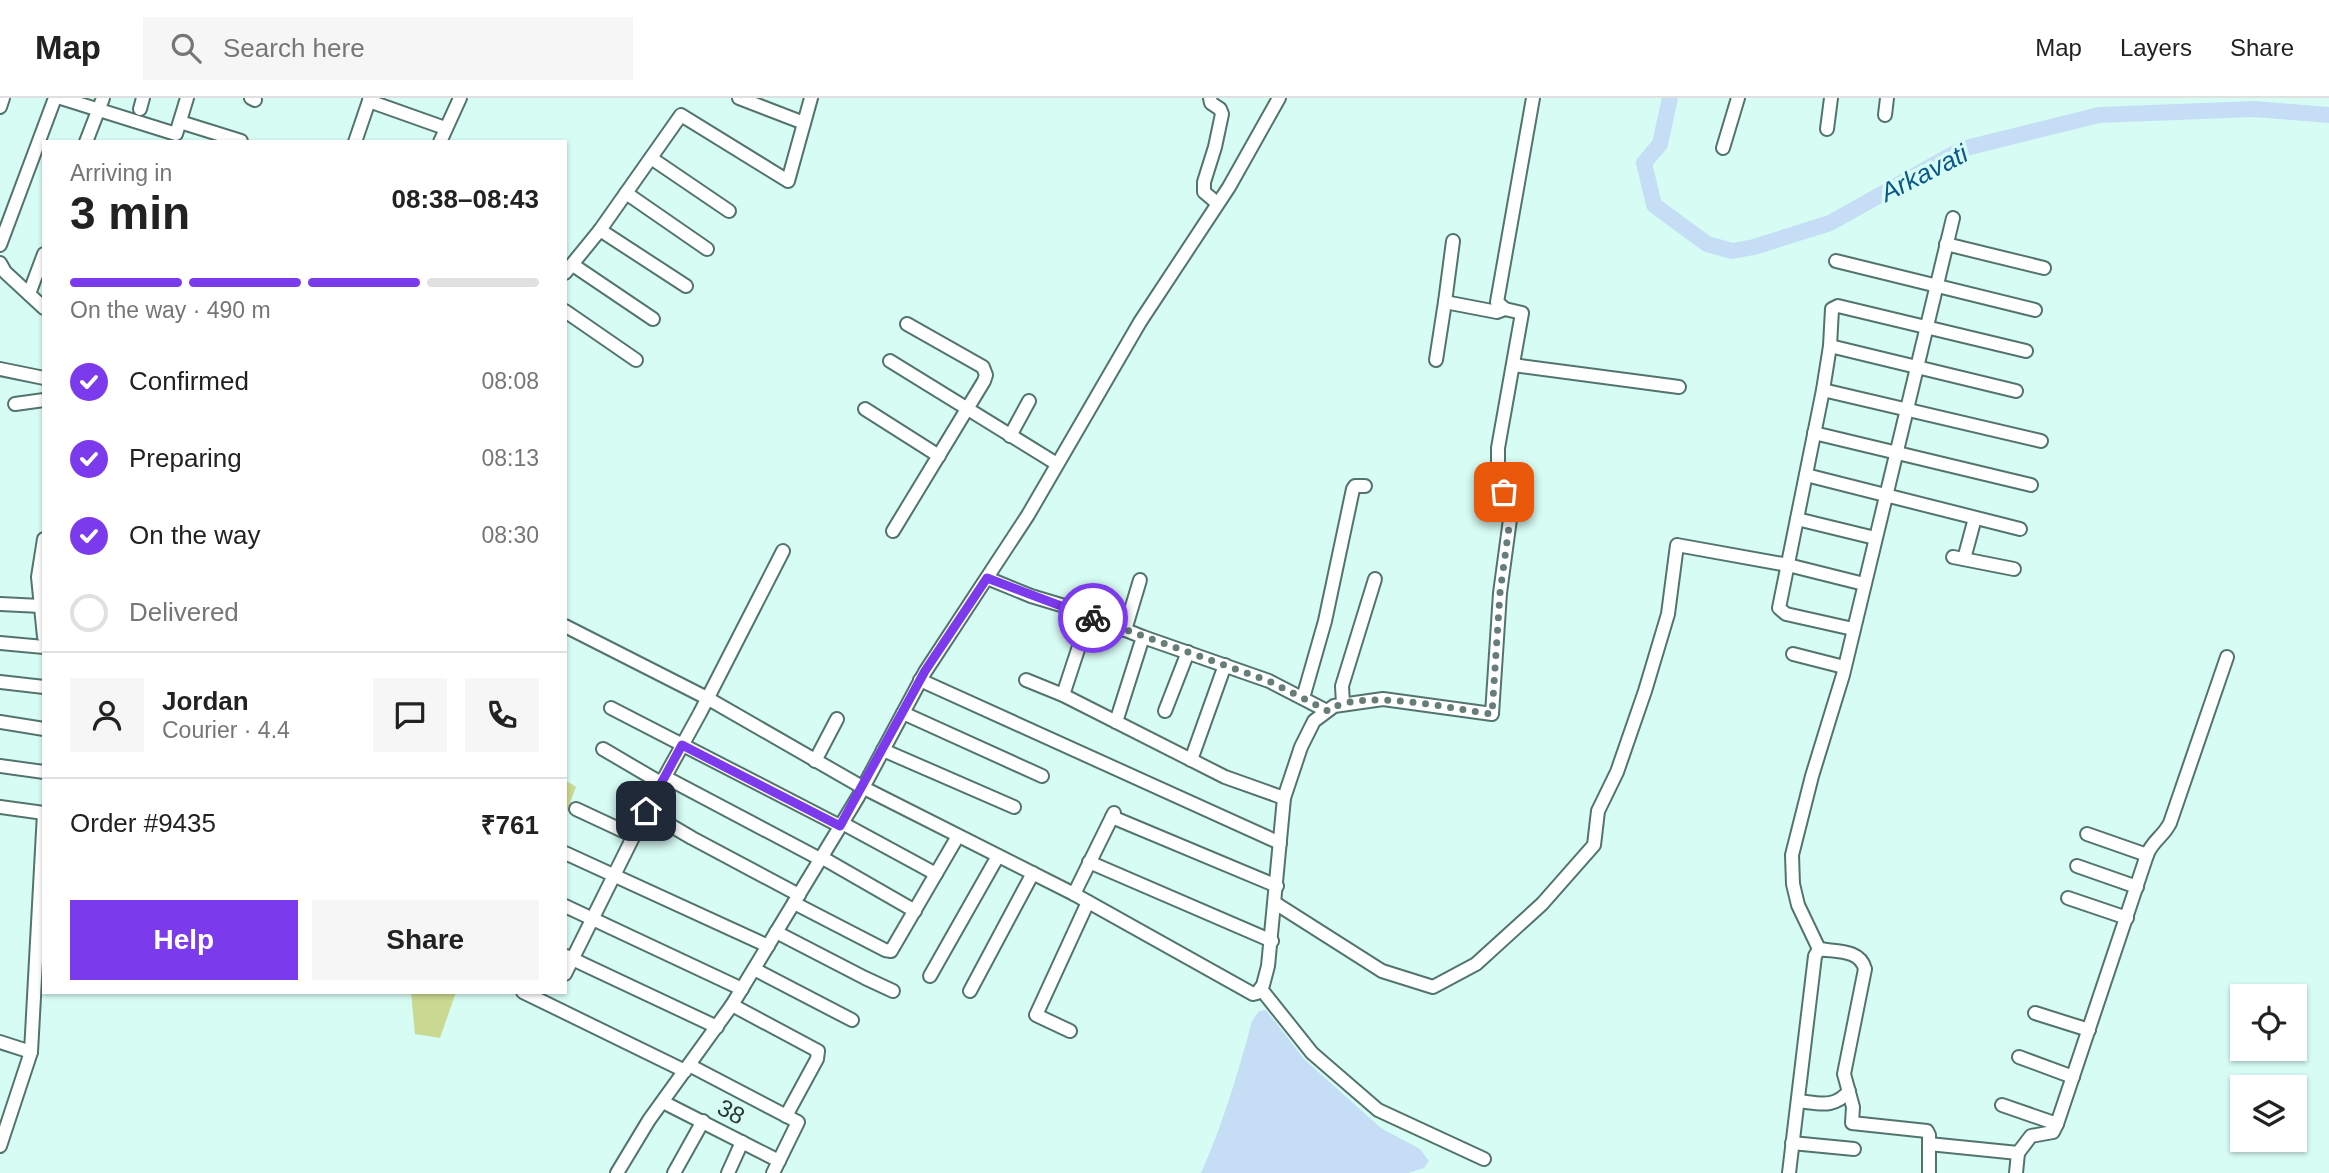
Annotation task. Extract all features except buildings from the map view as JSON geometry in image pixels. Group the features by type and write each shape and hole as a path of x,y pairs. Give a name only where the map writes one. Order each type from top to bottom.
{"street":[{"path":"0,107 3,98"},
{"path":"0,245 55,98"},
{"path":"61,98 100,104 176,134 187,98"},
{"path":"441,140 460,98"},
{"path":"739,98 804,122"},
{"path":"653,319 569,269 600,230 681,115 788,181 811,98"},
{"path":"1210,98 1210,103 1220,109 1222,114 1204,182 1204,192 1217,203"},
{"path":"617,1173 663,1102 732,1005 841,825 920,680 1028,515 1140,322 1229,187 1279,98"},
{"path":"1257,992 1268,966 1272,941 1284,798 1301,747 1314,721 1334,706 1383,699 1492,714 1500,593 1511,512 1498,473 1498,448 1522,313 1505,309 1497,302 1533,98"},
{"path":"1723,148 1738,98"},
{"path":"1828,129 1831,98"},
{"path":"1885,115 1887,98"},
{"path":"356,140 370,99 445,128"},
{"path":"87,140 100,104"},
{"path":"180,122 238,140"},
{"path":"651,158 729,211"},
{"path":"626,193 707,249"},
{"path":"1819,949 1798,905 1791,855 1844,667 1953,218"},
{"path":"600,230 686,286"},
{"path":"1436,360 1453,241"},
{"path":"1947,244 2044,268"},
{"path":"29,294 42,259"},
{"path":"1836,261 2035,310"},
{"path":"2,269 42,306"},
{"path":"1445,302 1497,312 1505,309"},
{"path":"1853,629 1782,612 1779,604 1823,390 1830,346 1831,313 1835,306 2025,351"},
{"path":"567,312 636,360"},
{"path":"893,531 986,375 982,367 907,324"},
{"path":"1830,346 2016,391"},
{"path":"890,361 1057,464"},
{"path":"1513,365 1679,387"},
{"path":"0,369 42,378"},
{"path":"1823,390 2042,441"},
{"path":"15,404 42,400"},
{"path":"1010,436 1030,401"},
{"path":"866,409 939,456"},
{"path":"1814,433 2031,485"},
{"path":"1806,474 2020,529"},
{"path":"1303,698 1325,621 1353,489 1355,486 1365,486"},
{"path":"1975,518 1958,558 2014,569"},
{"path":"1797,519 1875,538"},
{"path":"1275,903 1382,971 1433,987 1476,964 1542,904 1594,845 1598,811 1617,772 1668,614 1677,545 1788,565 1864,584"},
{"path":"717,1027 569,957 593,918 646,811 783,551"},
{"path":"42,552 38,577 42,616"},
{"path":"987,578 1269,681 1328,711"},
{"path":"1343,704 1342,686 1375,579"},
{"path":"1125,630 1140,580"},
{"path":"0,604 41,606"},
{"path":"1063,695 1089,616"},
{"path":"567,627 707,698 862,787 1033,873 1257,992 1312,1053 1378,1110 1484,1159"},
{"path":"1116,722 1143,637"},
{"path":"0,643 42,648"},
{"path":"1164,711 1188,652"},
{"path":"1793,654 1844,667"},
{"path":"2016,1173 2018,1153 2026,1140 2031,1136 2053,1132 2057,1124 2151,844 2165,834 2170,823 2227,657"},
{"path":"1191,760 1225,665"},
{"path":"920,680 1280,849"},
{"path":"1026,680 1063,695 1224,777 1284,798"},
{"path":"0,682 42,687"},
{"path":"611,708 936,874"},
{"path":"903,713 1042,776"},
{"path":"815,761 837,719"},
{"path":"0,722 42,729"},
{"path":"603,749 821,858 915,911"},
{"path":"883,750 1014,807"},
{"path":"0,766 42,772"},
{"path":"0,807 42,813"},
{"path":"576,809 634,836"},
{"path":"646,811 885,950 891,951 958,836"},
{"path":"1073,894 1113,815 1277,886"},
{"path":"2087,834 2147,855"},
{"path":"0,1146 31,1052 42,850"},
{"path":"567,854 768,946"},
{"path":"930,976 998,856"},
{"path":"1089,862 1272,941"},
{"path":"2077,866 2137,887"},
{"path":"970,991 1033,873"},
{"path":"2068,898 2127,918"},
{"path":"1070,1031 1036,1015 1088,902"},
{"path":"567,907 741,989"},
{"path":"776,932 893,991"},
{"path":"1819,949 1855,954 1863,961 1865,969 1844,1074 1853,1107 1852,1124 1927,1132 1929,1173"},
{"path":"1789,1173 1815,956 1819,949"},
{"path":"754,969 852,1020"},
{"path":"533,994 553,998 687,1068 799,1122 776,1167"},
{"path":"732,1005 818,1051 817,1059 786,1116"},
{"path":"2035,1013 2089,1030"},
{"path":"0,1042 31,1052"},
{"path":"2019,1057 2073,1077"},
{"path":"1798,1101 1834,1104 1849,1091"},
{"name":"38","path":"663,1102 742,1142 776,1167"},
{"path":"2001,1105 2057,1124"},
{"path":"674,1173 703,1121"},
{"path":"728,1173 742,1142"},
{"path":"1792,1143 1854,1149"},
{"path":"1929,1144 2018,1153"}],"green space":[{"path":"567,781 576,787 567,811"},
{"path":"411,994 455,994 440,1038 415,1034"}],"water":[{"path":"1266,1010 1305,1060 1381,1128 1420,1149 1429,1161 1424,1168 1408,1173 1201,1173 1230,1098 1252,1021 1259,1011"}],"waterway":[{"name":"Arkavati","path":"1670,98 1660,144 1644,163 1654,205 1707,244 1732,251 1754,247 1830,223 1962,149 2099,115 2254,109 2329,115"}],"way so far":[{"path":"1093,618 1269,681 1328,711 1334,706 1383,699 1492,714 1500,593 1511,512 1504,492"}],"route":[{"path":"646,811 682,745 840,826 925,671 987,578 1093,618"}]}
